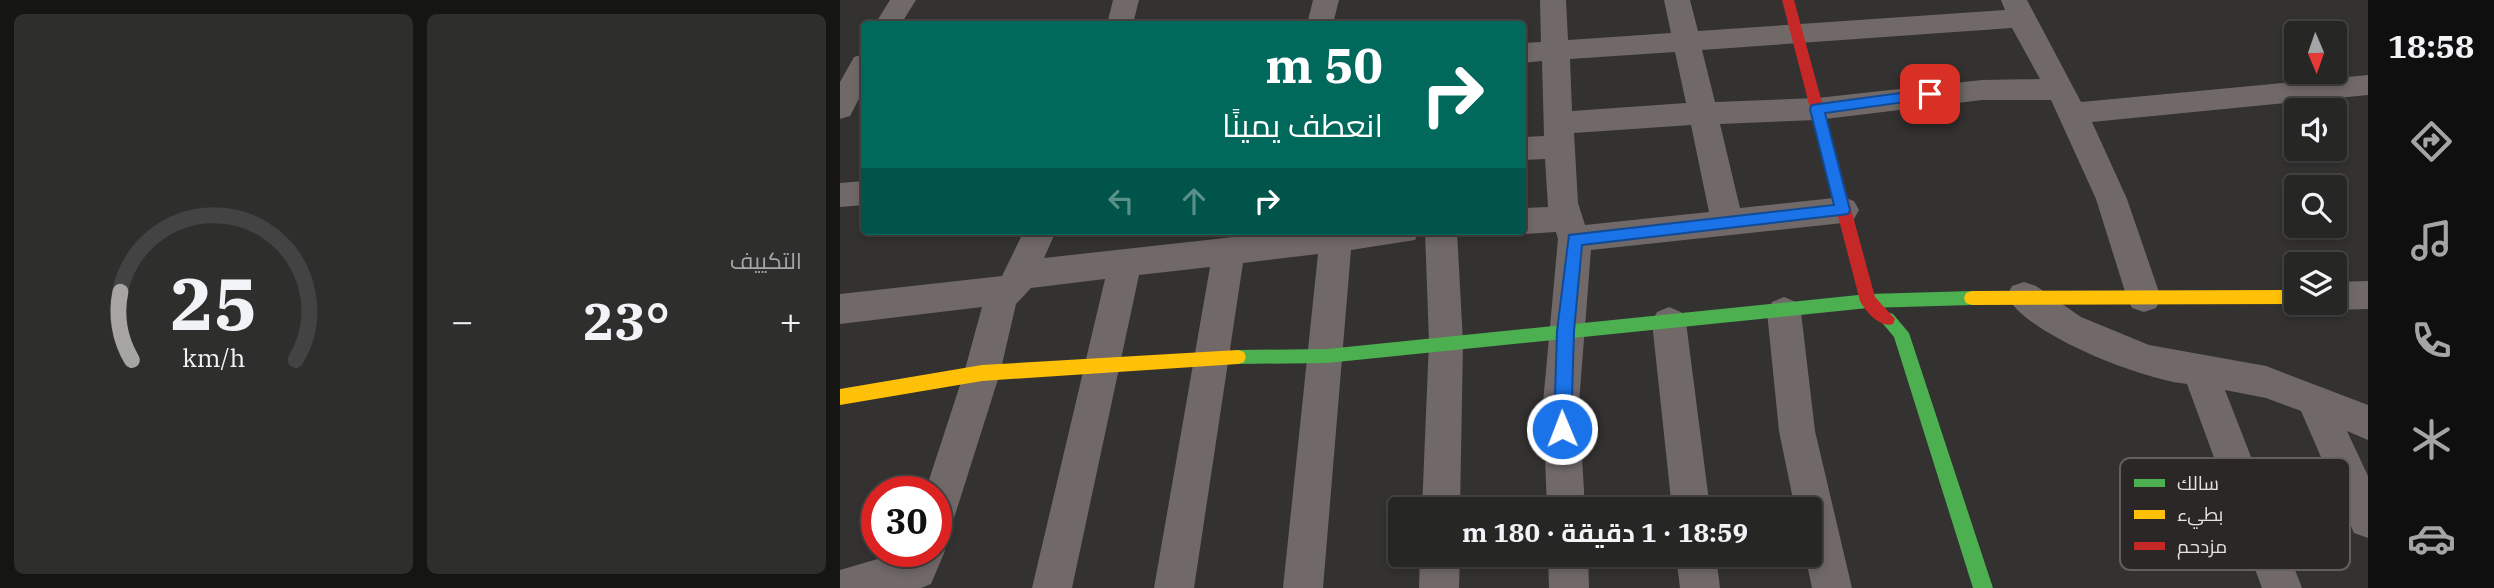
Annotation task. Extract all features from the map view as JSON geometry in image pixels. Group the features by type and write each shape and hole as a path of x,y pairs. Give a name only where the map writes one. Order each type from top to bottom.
{"street":[{"path":"890,21 903,0"},
{"path":"1121,21 1126,0"},
{"path":"1321,21 1325,0"},
{"path":"1553,0 1562,203 1571,229 1575,257 1565,331 1561,402 1565,497"},
{"path":"1677,0 1727,221"},
{"path":"1788,0 1868,301 1901,333 1983,588"},
{"path":"1526,53 1797,36 2017,9 2066,101 2117,210 2144,298"},
{"path":"840,60 861,62"},
{"path":"840,108 861,68"},
{"path":"1526,147 1559,134 1701,115 1817,109 1982,90 2066,101 2164,108 2304,89 2368,85"},
{"path":"840,195 861,193"},
{"path":"1526,222 1571,229 1727,221 1843,210"},
{"path":"949,476 982,373 1001,297 1014,283 1038,235"},
{"path":"840,309 1125,263 1365,235"},
{"path":"1441,235 1446,342 1441,497"},
{"path":"1303,588 1327,356 1336,238"},
{"path":"1174,588 1229,251"},
{"path":"1052,588 1125,263"},
{"path":"2347,296 2368,295"},
{"path":"2024,296 2069,328 2143,359 2164,366 2199,369 2266,382 2368,423"},
{"path":"840,397 982,373 1101,367 1211,357 1327,356 1446,342 1784,312 1868,301 2024,296 2284,297"},
{"path":"1784,312 1797,431 1832,588"},
{"path":"1669,322 1690,497"},
{"path":"2199,369 2233,458"},
{"path":"2315,401 2341,458"},
{"path":"2350,479 2368,519"},
{"path":"846,588 917,570 918,567"},
{"path":"1439,588 1440,567"},
{"path":"1568,567 1569,588"},
{"path":"1697,567 1700,588"},
{"path":"2275,570 2282,588"}],"traffic: fast":[{"path":"1238,357 1327,356 1868,301 1972,298"},
{"path":"1887,319 1901,333 1983,588"}],"traffic: slow":[{"path":"1972,298 2284,297"},
{"path":"840,397 982,373 1238,357"}],"traffic: jam":[{"path":"1788,0 1868,301 1887,319"}],"route":[{"path":"1562,429 1565,331 1575,257 1574,239 1843,210 1817,109 1930,94"}]}
